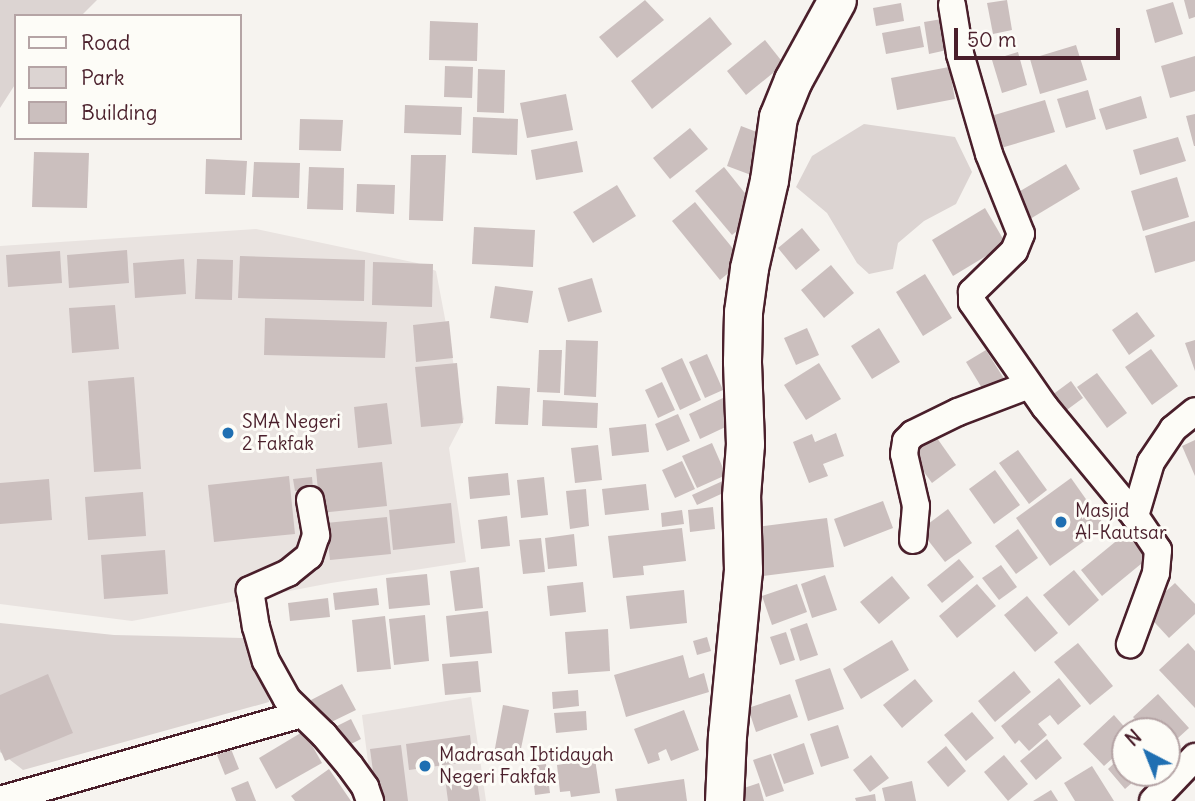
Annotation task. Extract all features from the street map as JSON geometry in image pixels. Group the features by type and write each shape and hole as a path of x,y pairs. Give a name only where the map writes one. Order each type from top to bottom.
{"main road":[{"path":"724,801 727,736 743,570 741,496 745,444 741,361 747,279 778,117 793,80 837,0"}],"street":[{"path":"952,5 960,54 989,154 1021,234 1014,251 979,283 971,296 1029,385 1154,543 1158,557 1156,573 1129,644"},
{"path":"912,540 916,506 904,454 906,441 914,434 958,412 1029,385"},
{"path":"1135,516 1151,462 1173,429 1195,411"},
{"path":"310,500 316,535 309,556 288,573 250,590 266,661 287,699 324,734 350,766 370,801"},
{"path":"0,800 301,714"},
{"path":"1153,801 1195,757"}],"shaded area":[{"name":"SMA Negeri 2 Fakfak","path":"256,229 417,263 436,271 464,419 449,448 466,562 331,583 132,621 0,604 0,246"},
{"name":"Madrasah Ibtidayah Negeri Fakfak","path":"471,697 486,801 373,801 362,715"}],"green space":[{"path":"0,0 97,0 83,14 14,14 14,86 0,108"},
{"path":"864,124 955,137 972,172 956,204 924,221 898,243 893,269 869,274 857,263 827,213 796,187 812,156"},
{"path":"0,623 114,635 243,638 266,677 269,702 23,770 0,752"}],"building":[{"path":"645,0 664,20 617,58 599,37"},
{"path":"1007,0 1012,30 993,34 987,3"},
{"path":"1184,0 1195,0 1195,17 1189,19"},
{"path":"1173,2 1183,34 1155,43 1146,10"},
{"path":"901,3 904,21 876,26 873,8"},
{"path":"710,17 732,44 652,109 631,81"},
{"path":"942,19 947,50 929,54 924,22"},
{"path":"430,21 478,23 477,61 429,60"},
{"path":"920,26 924,47 886,54 882,33"},
{"path":"765,40 784,64 746,95 727,71"},
{"path":"1076,45 1087,80 1040,94 1030,59"},
{"path":"1018,52 1027,85 1002,93 992,60"},
{"path":"1195,56 1195,91 1170,98 1161,66"},
{"path":"445,66 473,67 472,98 444,97"},
{"path":"949,67 955,99 897,110 891,78"},
{"path":"478,69 505,70 504,113 477,112"},
{"path":"1088,90 1096,119 1066,128 1057,99"},
{"path":"566,94 573,130 527,138 520,103"},
{"path":"1141,96 1147,118 1106,130 1099,109"},
{"path":"1045,100 1055,132 1001,148 991,116"},
{"path":"405,105 462,107 461,135 404,133"},
{"path":"1195,114 1195,146 1194,146 1186,116"},
{"path":"473,117 518,119 517,155 472,153"},
{"path":"300,119 343,120 341,151 299,150"},
{"path":"741,126 765,135 751,175 727,166"},
{"path":"690,128 708,149 670,179 653,158"},
{"path":"1178,137 1186,161 1140,175 1133,150"},
{"path":"577,141 583,172 536,180 531,150"},
{"path":"34,152 89,153 87,208 32,207"},
{"path":"411,155 446,155 443,221 409,220"},
{"path":"206,159 247,161 245,195 205,194"},
{"path":"254,162 300,163 299,198 252,197"},
{"path":"1066,164 1080,189 1030,219 1015,194"},
{"path":"309,167 344,168 343,210 307,209"},
{"path":"724,167 760,212 732,235 695,191"},
{"path":"1177,177 1189,217 1143,231 1131,191"},
{"path":"357,184 395,185 394,214 356,212"},
{"path":"617,185 636,216 593,243 573,212"},
{"path":"695,202 743,261 720,280 672,221"},
{"path":"985,208 1006,244 953,276 932,240"},
{"path":"1195,221 1195,261 1155,273 1145,236"},
{"path":"474,227 535,230 533,267 472,264"},
{"path":"802,228 820,250 796,270 778,248"},
{"path":"127,250 129,283 69,288 67,255"},
{"path":"60,251 62,283 8,287 6,255"},
{"path":"240,256 365,260 364,301 238,298"},
{"path":"184,259 186,294 135,298 133,263"},
{"path":"197,259 233,260 232,300 195,299"},
{"path":"373,262 433,264 432,307 372,305"},
{"path":"831,265 854,293 824,318 801,290"},
{"path":"925,274 952,318 923,336 896,292"},
{"path":"592,278 602,312 568,322 558,288"},
{"path":"495,286 533,291 528,323 490,318"},
{"path":"115,305 119,349 72,353 69,308"},
{"path":"1137,312 1155,336 1129,355 1112,330"},
{"path":"265,318 387,322 385,358 264,355"},
{"path":"449,321 453,358 416,362 413,325"},
{"path":"807,328 819,355 796,365 784,338"},
{"path":"879,328 900,362 872,379 851,346"},
{"path":"566,340 598,341 596,397 564,395"},
{"path":"1195,340 1195,371 1185,343"},
{"path":"1151,349 1178,386 1152,405 1125,367"},
{"path":"539,350 562,350 560,393 537,392"},
{"path":"986,350 1008,385 988,398 966,362"},
{"path":"707,354 723,390 705,398 689,362"},
{"path":"682,358 701,400 680,410 661,368"},
{"path":"457,363 463,423 421,427 415,367"},
{"path":"819,363 841,399 806,420 784,385"},
{"path":"1097,373 1127,413 1107,428 1077,387"},
{"path":"134,377 141,469 94,472 88,381"},
{"path":"1071,381 1083,398 1060,415 1048,398"},
{"path":"662,382 675,410 658,418 645,390"},
{"path":"497,386 530,388 528,425 495,424"},
{"path":"723,398 734,423 700,439 689,414"},
{"path":"543,400 598,403 597,428 542,426"},
{"path":"387,403 392,444 358,448 354,407"},
{"path":"678,414 690,441 667,451 655,424"},
{"path":"646,424 649,452 612,456 609,428"},
{"path":"932,431 956,465 932,483 907,449"},
{"path":"836,433 844,456 823,464 828,476 809,483 793,442 812,434 815,442"},
{"path":"1195,440 1195,476 1182,446"},
{"path":"712,443 726,475 697,488 682,456"},
{"path":"598,445 602,480 575,483 571,448"},
{"path":"1018,450 1047,490 1029,504 999,463"},
{"path":"682,461 695,489 675,498 662,470"},
{"path":"382,462 387,506 320,513 316,469"},
{"path":"995,470 1020,505 994,524 969,489"},
{"path":"508,473 510,495 470,499 468,477"},
{"path":"289,476 295,534 214,542 208,485"},
{"path":"312,477 313,489 295,491 293,479"},
{"path":"544,477 548,515 521,518 517,480"},
{"name":"Masjid Al-Kautsar","path":"1071,478 1105,526 1050,566 1016,518"},
{"path":"49,479 52,520 0,524 0,483"},
{"path":"727,479 732,489 697,505 692,495"},
{"path":"646,484 649,510 605,515 602,489"},
{"path":"586,489 589,526 570,529 566,491"},
{"path":"143,492 146,536 88,540 85,497"},
{"path":"883,501 893,528 844,547 834,519"},
{"path":"451,503 455,543 393,550 389,510"},
{"path":"713,507 715,529 690,532 688,510"},
{"path":"948,509 972,543 945,562 920,530"},
{"path":"682,510 684,524 662,527 661,513"},
{"path":"507,516 510,546 481,549 478,520"},
{"path":"387,517 391,554 330,560 326,523"},
{"path":"827,518 834,567 763,576 757,527"},
{"path":"682,528 686,561 643,566 644,575 613,578 608,536"},
{"path":"1018,529 1038,558 1016,574 995,546"},
{"path":"1126,533 1147,559 1102,596 1081,570"},
{"path":"574,534 577,566 548,569 545,538"},
{"path":"541,538 545,572 523,574 519,540"},
{"path":"165,550 168,594 104,599 101,555"},
{"path":"959,559 974,577 942,603 927,585"},
{"path":"1001,565 1017,587 999,600 982,578"},
{"path":"479,567 483,608 455,611 450,571"},
{"path":"1074,570 1099,600 1069,626 1043,595"},
{"path":"427,574 430,605 389,609 386,578"},
{"path":"825,575 837,610 812,618 801,584"},
{"path":"892,576 910,598 879,624 860,602"},
{"path":"583,582 586,612 550,616 547,586"},
{"path":"1175,583 1195,604 1195,614 1169,638 1144,611"},
{"path":"797,584 807,612 772,625 762,596"},
{"path":"977,584 996,606 957,638 939,616"},
{"path":"377,588 379,605 335,610 333,593"},
{"path":"684,590 687,623 630,629 626,596"},
{"path":"1027,596 1058,633 1035,652 1004,615"},
{"path":"328,598 330,617 290,621 288,603"},
{"path":"488,611 492,653 450,657 446,616"},
{"path":"425,615 429,661 394,665 389,619"},
{"path":"385,616 391,669 357,672 352,620"},
{"path":"807,623 818,655 800,661 790,629"},
{"path":"608,629 610,671 568,674 565,632"},
{"path":"786,632 795,660 780,665 770,637"},
{"path":"707,637 711,651 697,655 693,641"},
{"path":"892,640 909,670 861,699 843,669"},
{"path":"1078,643 1113,686 1090,705 1054,662"},
{"path":"1188,643 1195,651 1195,708 1159,670"},
{"path":"683,655 689,678 704,673 709,692 626,717 614,675"},
{"path":"478,661 481,692 445,695 442,664"},
{"path":"830,668 844,709 808,721 795,680"},
{"path":"1014,671 1031,692 995,722 978,701"},
{"path":"48,674 73,733 5,761 0,749 0,695"},
{"path":"1059,678 1081,706 1058,725 1050,715 1038,724 1047,735 1029,751 1019,740 1015,744 1001,726"},
{"path":"915,679 933,701 902,728 883,705"},
{"path":"342,684 356,710 323,726 311,700"},
{"path":"578,690 579,706 553,709 552,692"},
{"path":"790,694 798,717 756,732 748,708"},
{"path":"1158,694 1179,717 1133,717"},
{"path":"503,705 529,710 518,763 493,759"},
{"path":"684,710 699,750 671,761 666,749 658,753 660,760 648,764 634,729"},
{"path":"586,711 587,730 556,733 554,713"},
{"path":"972,712 994,738 966,761 944,735"},
{"path":"1111,718 1111,760 1104,766 1083,744"},
{"path":"351,719 361,739 341,749 331,729"},
{"path":"1181,719 1189,728 1181,735"},
{"path":"838,725 849,758 821,767 810,734"},
{"path":"304,731 322,763 276,789 259,758"},
{"path":"470,735 473,761 409,770 406,744"},
{"path":"1047,739 1062,758 1036,780 1020,761"},
{"path":"804,743 814,774 784,784 773,754"},
{"path":"401,745 408,801 377,801 370,749"},
{"path":"946,746 966,771 948,787 927,762"},
{"path":"231,749 239,769 225,775 217,755"},
{"path":"771,754 784,791 766,797 753,760"},
{"path":"871,755 889,778 870,792 853,770"},
{"path":"1004,755 1028,784 1008,801 984,772"},
{"path":"595,759 600,793 571,797 570,791 560,792 557,765"},
{"path":"546,764 550,793 535,795 532,766"},
{"path":"1092,766 1114,801 1075,801 1064,783"},
{"path":"329,769 351,801 295,801 291,796"},
{"path":"476,774 480,801 448,801 445,778"},
{"path":"684,779 687,801 617,801 615,789"},
{"path":"248,781 256,801 236,801 231,788"},
{"path":"912,781 916,801 885,801 882,788"},
{"path":"759,783 764,801 738,801 735,791"},
{"path":"1051,790 1058,801 1033,801"},
{"path":"875,794 876,801 856,801 855,798"}],"place":[{"name":"SMA Negeri 2 Fakfak","path":"228,433"},
{"name":"Masjid Al-Kautsar","path":"1061,522"},
{"name":"Madrasah Ibtidayah Negeri Fakfak","path":"425,766"}]}
